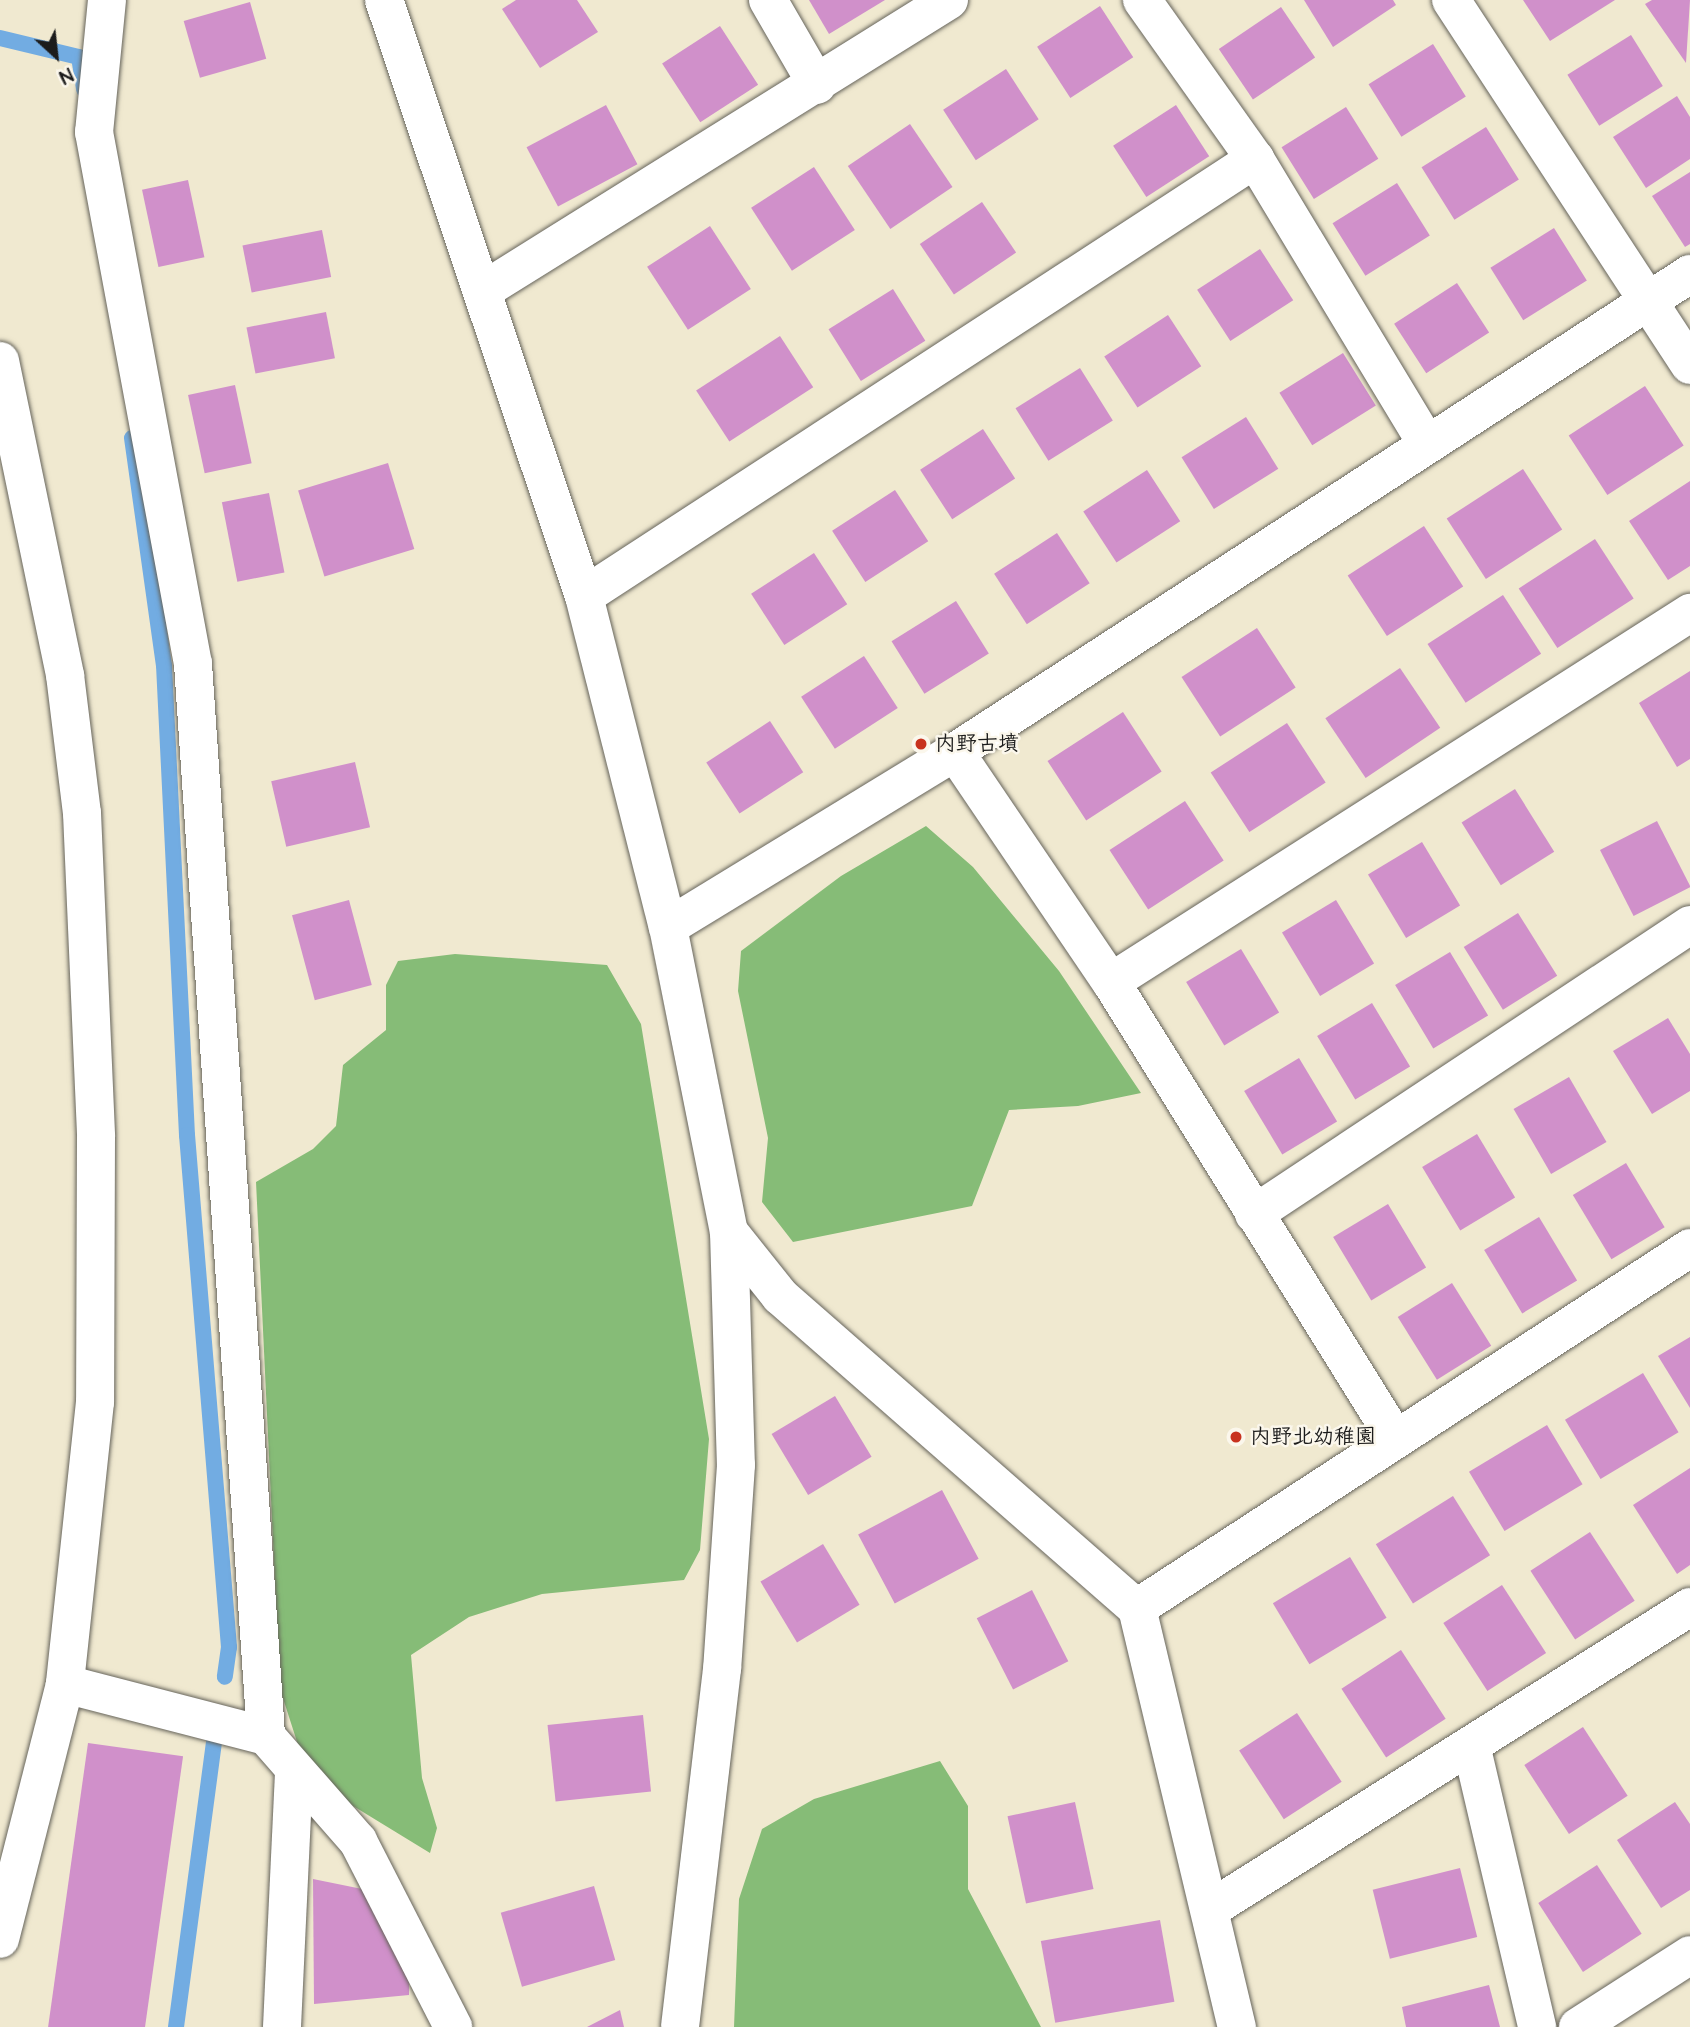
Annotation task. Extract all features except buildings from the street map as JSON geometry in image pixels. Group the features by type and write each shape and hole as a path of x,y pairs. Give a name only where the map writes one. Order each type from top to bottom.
{"street":[{"path":"107,0 94,131 193,664 266,1736 294,1773 358,1841 453,2027"},
{"path":"384,0 484,290 584,596 668,927 729,1232 736,1465 722,1669 680,2027"},
{"path":"768,0 817,85"},
{"path":"484,290 817,85 949,0"},
{"path":"1142,0 1255,159 1426,443"},
{"path":"1451,0 1650,300 1690,365"},
{"path":"584,596 1255,159"},
{"path":"668,927 955,752 1426,443 1690,274"},
{"path":"0,361 65,675 89,954 95,1402 65,1684 0,1939"},
{"path":"1111,982 1690,613"},
{"path":"955,752 1111,982 1395,1438"},
{"path":"1254,1214 1690,925"},
{"path":"729,1232 779,1296 1137,1608 1212,1908 1237,2027"},
{"path":"1137,1608 1690,1248"},
{"path":"1212,1908 1472,1749 1690,1607"},
{"path":"65,1684 266,1736"},
{"path":"1472,1749 1538,2027"},
{"path":"282,2027 294,1773"},
{"path":"1577,2027 1690,1955"}],"green space":[{"path":"926,826 973,867 1059,971 1141,1093 1078,1106 1009,1110 972,1206 793,1242 762,1202 768,1138 738,991 741,951 841,876"},
{"path":"455,954 607,965 641,1024 709,1439 700,1550 684,1580 542,1594 469,1617 411,1655 422,1778 437,1828 430,1853 345,1801 300,1751 280,1689 256,1182 313,1149 336,1126 343,1065 386,1030 386,985 398,961"},
{"path":"940,1761 968,1806 968,1889 1041,2027 734,2027 739,1899 762,1829 814,1799"}],"waterway":[{"path":"0,38 79,57 84,90"},
{"path":"132,438 164,665 187,1135 229,1647 225,1677"},
{"path":"176,2027 214,1741"}],"place":[{"name":"内野古墳","path":"921,744"},
{"name":"内野北幼稚園","path":"1236,1437"}]}
